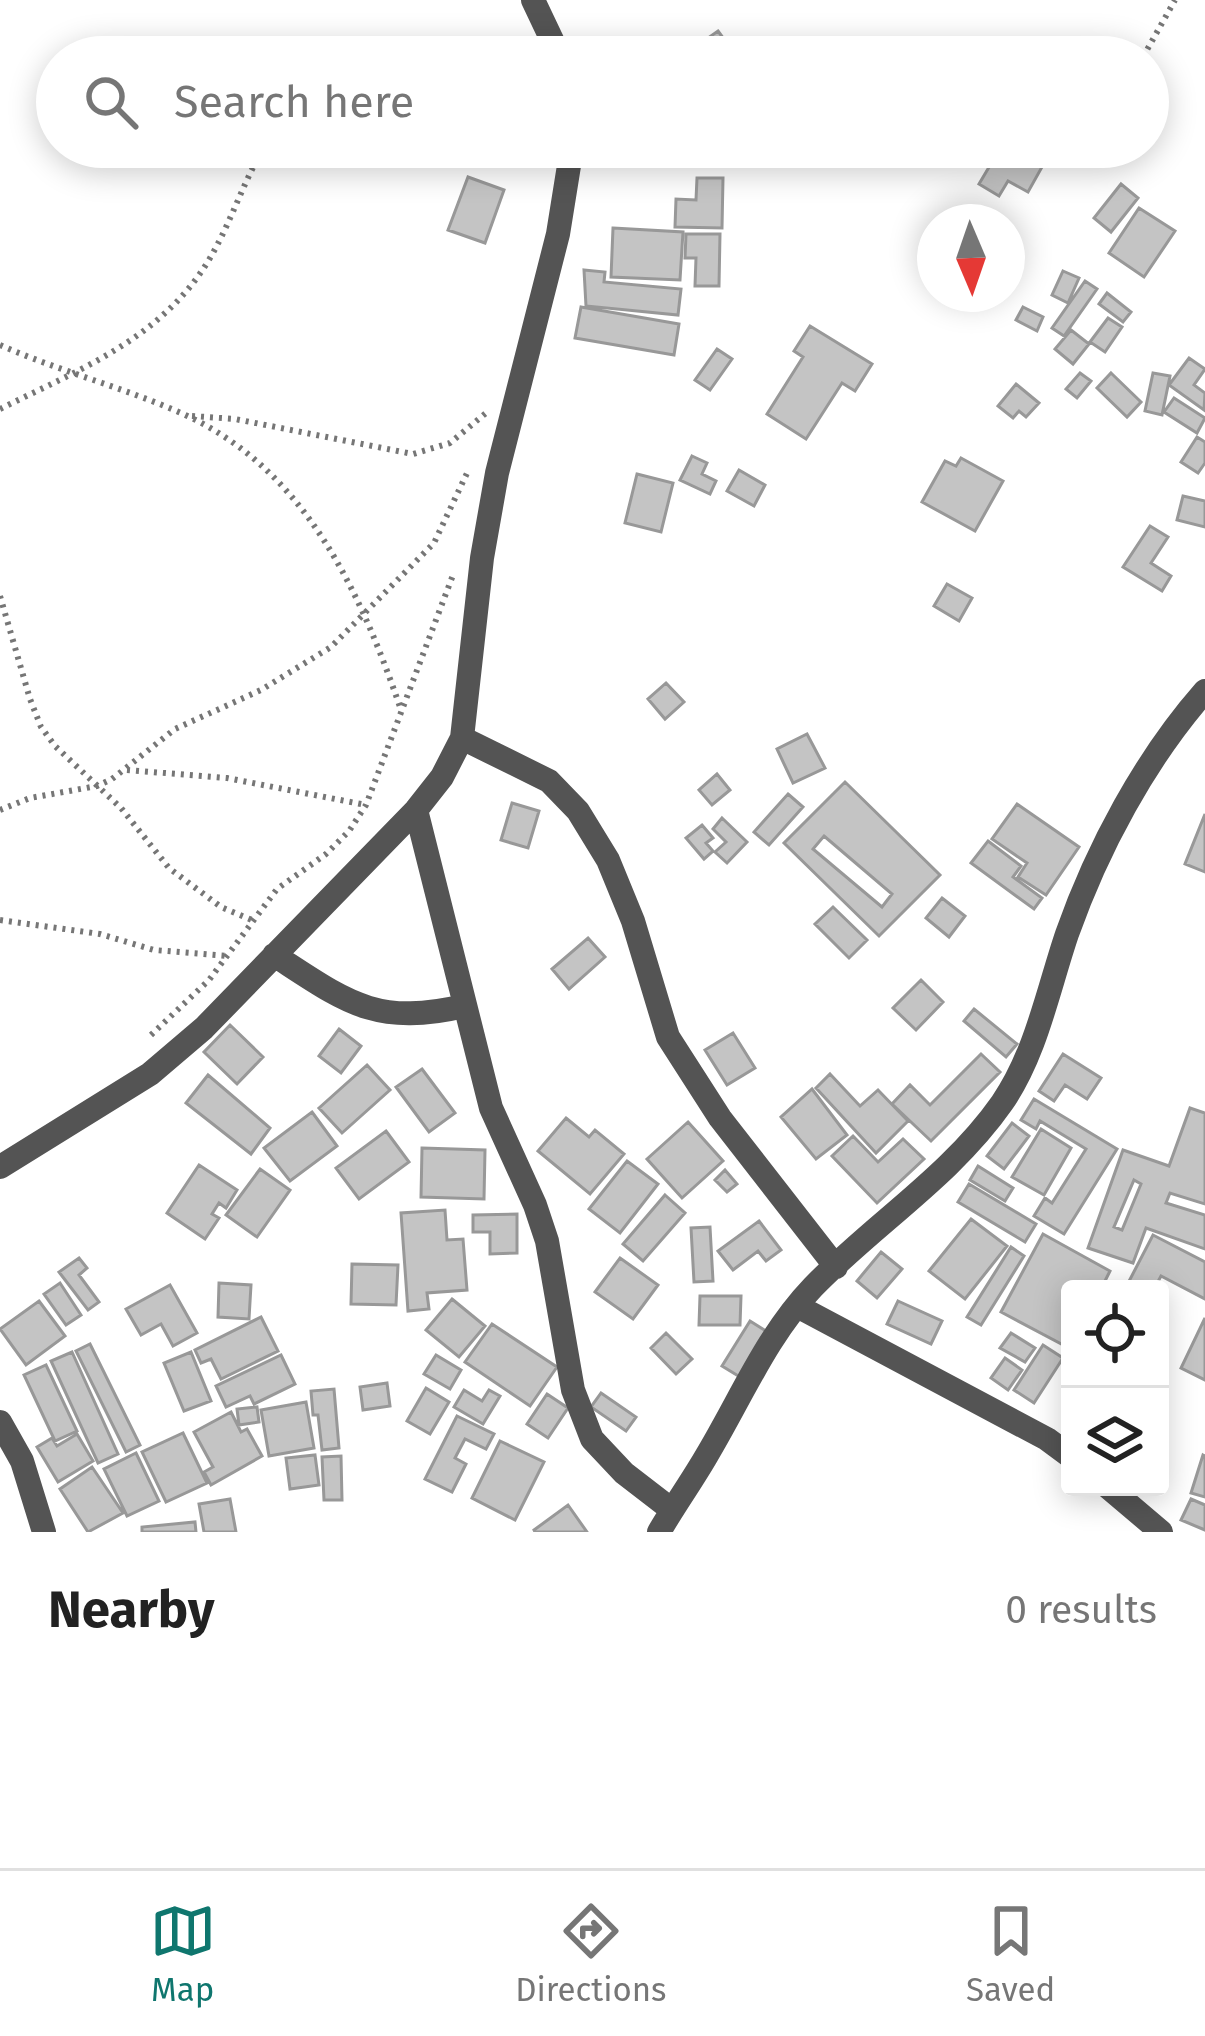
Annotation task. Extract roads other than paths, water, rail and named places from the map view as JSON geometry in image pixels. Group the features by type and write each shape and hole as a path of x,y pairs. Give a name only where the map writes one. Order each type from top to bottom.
{"street":[{"path":"533,0 550,36"},
{"path":"0,1167 150,1074 204,1028 416,810 442,777 462,738 482,558 497,473 558,234 569,168"},
{"path":"416,810 490,1108 548,1241 573,1390 592,1439 665,1521 797,1306 968,1145 1003,1102 1036,1032 1069,930 1115,826 1177,723 1205,691"},
{"path":"462,738 549,781 578,811 608,860 633,920 668,1037 710,1104 836,1267"},
{"path":"274,956 340,998 370,1010 428,1015 464,1006"},
{"path":"797,1306 1061,1449"},
{"path":"0,1422 22,1461 44,1532"},
{"path":"1119,1496 1161,1532"}]}
